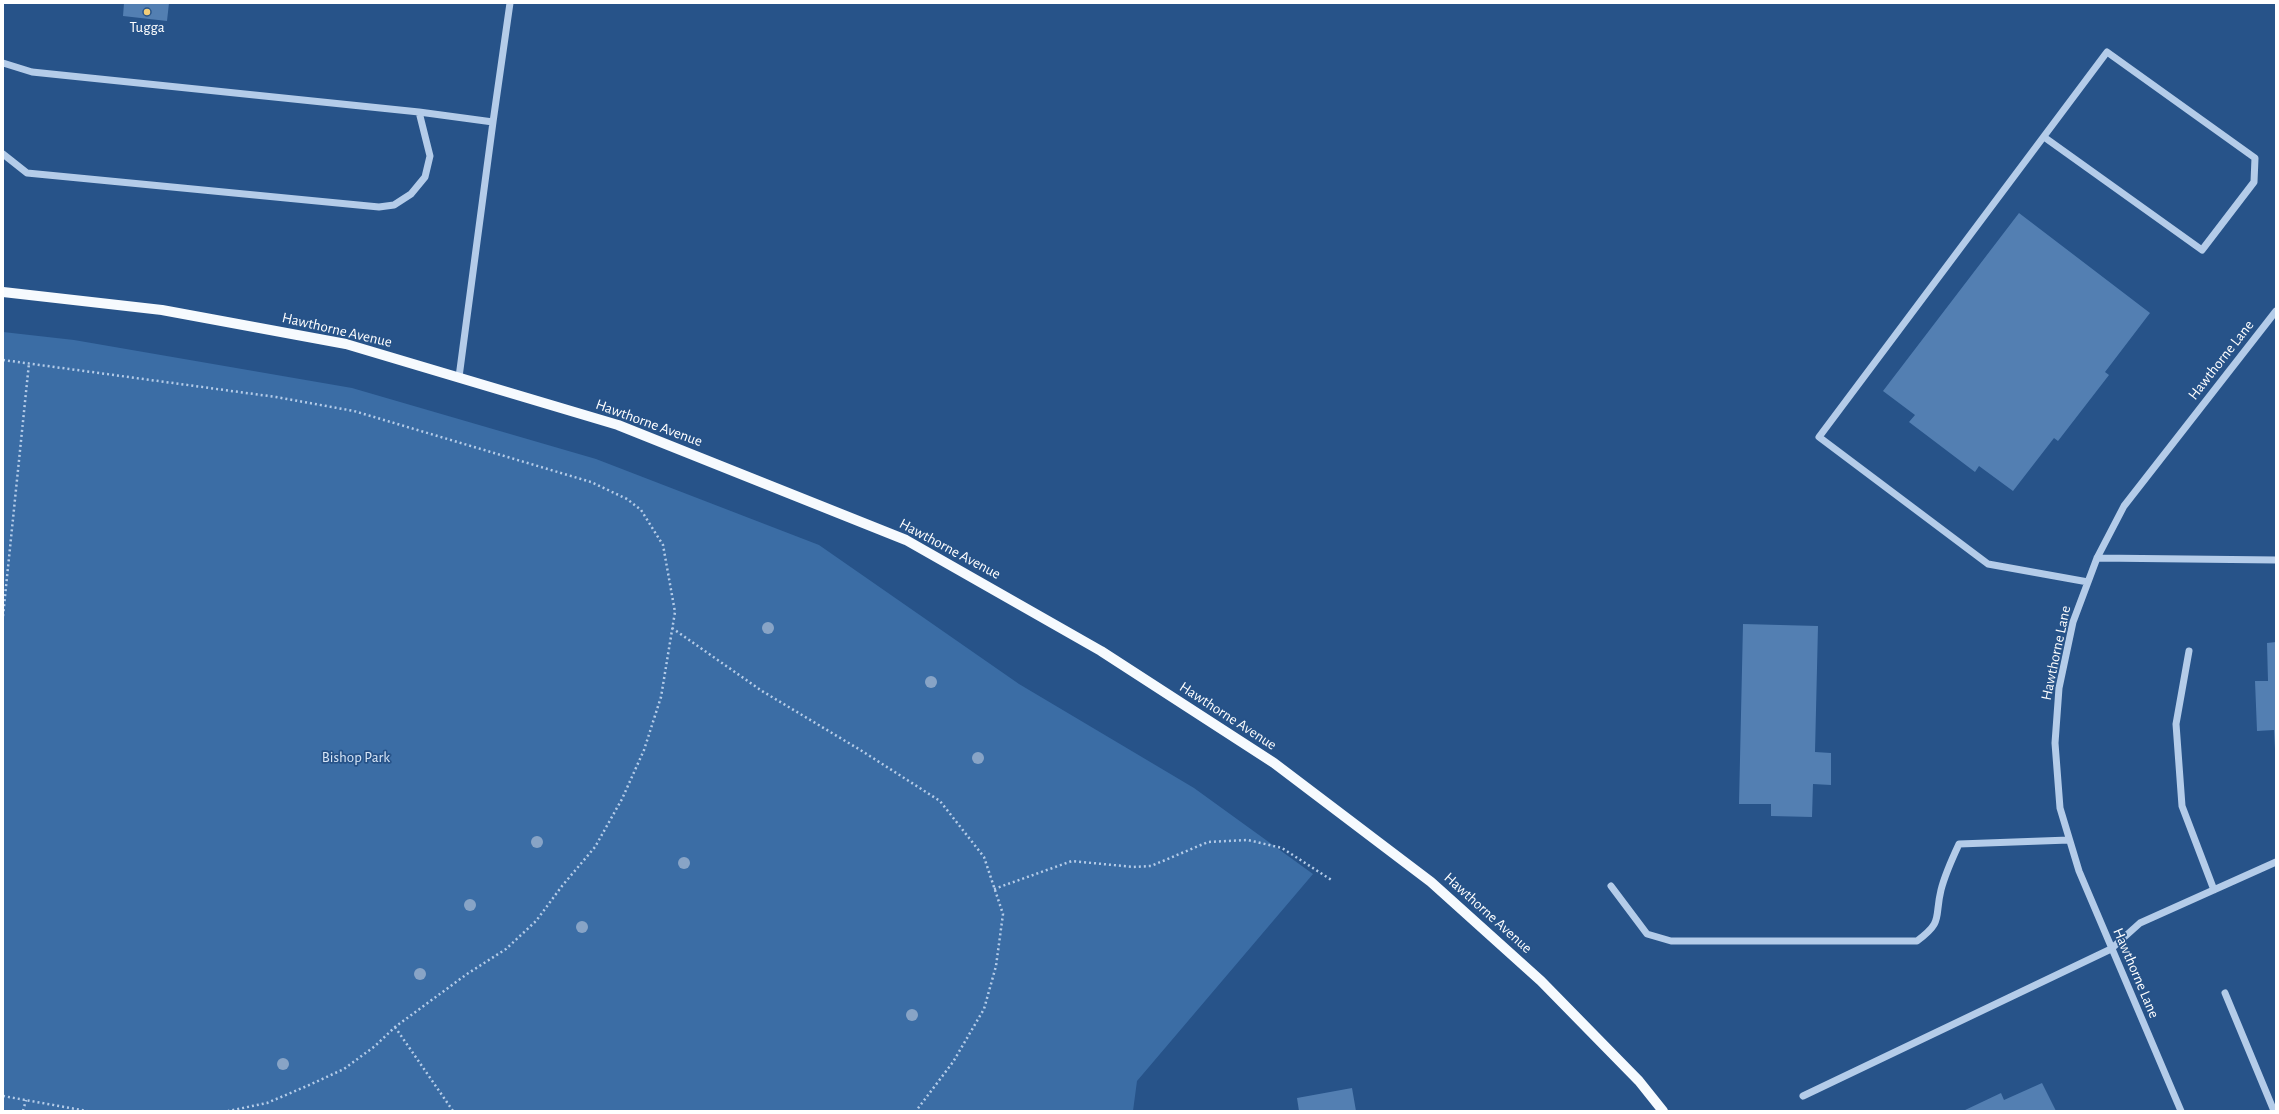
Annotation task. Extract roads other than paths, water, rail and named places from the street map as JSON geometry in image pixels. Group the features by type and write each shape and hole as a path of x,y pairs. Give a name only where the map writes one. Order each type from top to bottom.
{"main road":[{"name":"Hawthorne Avenue","path":"3,292 162,310 346,344 618,425 906,540 1101,651 1274,763 1431,882 1541,981 1639,1081 1663,1111"}],"street":[{"path":"459,377 510,3"},
{"path":"2044,137 2202,250 2254,182 2255,158 2107,52 1819,437 1988,564 2088,582"},
{"path":"3,64 32,72 419,112 493,122"},
{"path":"3,154 27,173 379,207 394,205 411,194 425,177 430,156 419,112"},
{"name":"Hawthorne Lane","path":"2181,1111 2111,949 2079,871 2069,840 2060,808 2055,743 2059,688 2073,622 2098,558 2124,506 2276,311"},
{"path":"2098,558 2276,560"},
{"path":"2189,650 2176,724 2182,806 2214,890"},
{"path":"1611,886 1647,934 1671,941 1917,941 1929,932 1938,918 1940,892 1948,866 1959,844 2069,840"},
{"path":"1803,1096 2111,949 2140,923 2276,862"},
{"path":"2225,993 2274,1111"}],"place":[{"name":"Tugga","path":"147,12"}],"park label":[{"name":"Bishop Park","path":"356,757"}]}
